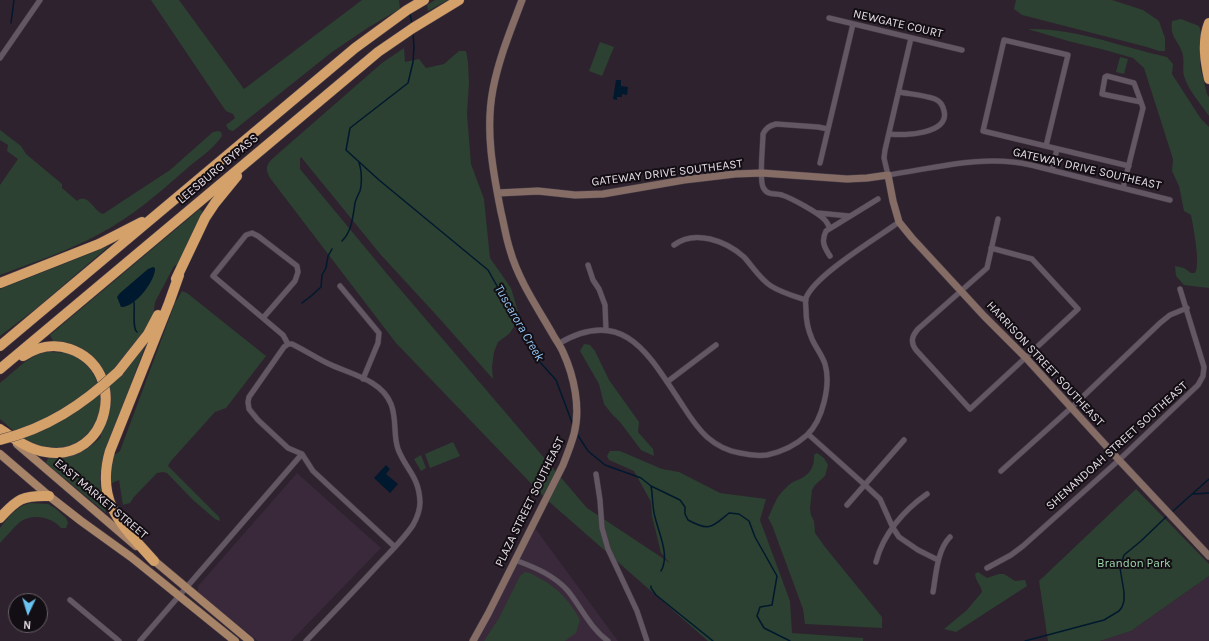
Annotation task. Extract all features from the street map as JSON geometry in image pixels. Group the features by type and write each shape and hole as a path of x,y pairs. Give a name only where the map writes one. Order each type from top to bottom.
{"highway":[{"name":"LEESBURG BYPASS","path":"0,346 355,48 391,21 424,0"},
{"name":"LEESBURG BYPASS","path":"0,370 378,52 428,18 459,0"},
{"path":"1209,23 1205,49 1209,78"},
{"path":"154,561 121,523 115,514 107,494 105,472 110,451 179,275 205,218 238,175 280,136"},
{"path":"0,283 99,244 161,211"},
{"path":"0,433 22,433 57,419 95,393 118,372 148,334 179,275"},
{"path":"0,370 28,352 36,349 52,346 67,348 84,356 96,368 104,382 106,400 103,418 94,434 80,446 64,452 46,452 37,450 0,433"},
{"path":"0,518 21,498 49,496"}],"main road":[{"name":"EAST MARKET STREET","path":"0,433 250,641"},
{"name":"EAST MARKET STREET","path":"0,454 49,496 131,557 235,641"}],"street":[{"path":"0,58 2,51 40,0"},
{"name":"PLAZA STREET SOUTHEAST","path":"473,641 488,614 562,465 570,447 576,416 576,399 573,383 562,351 528,291 510,251 498,193 490,142 490,109 498,68 522,0"},
{"name":"NEWGATE COURT","path":"829,18 962,50"},
{"path":"820,163 853,24"},
{"path":"888,175 884,158 885,150 890,134 911,38"},
{"path":"1046,146 1068,55 1004,40 982,131 1129,166"},
{"path":"1123,188 1143,108 1141,102 1134,83 1107,76 1105,77 1102,94 1141,102"},
{"path":"890,134 899,135 930,131 938,127 944,119 945,114 943,106 936,99 898,92"},
{"path":"828,129 818,126 776,124 766,129 763,134 762,184 766,191 773,195 783,195 817,213 825,220 830,228"},
{"path":"1052,170 1057,149"},
{"name":"GATEWAY DRIVE SOUTHEAST","path":"498,193 538,191 575,195 603,194 718,175 762,174 847,179 867,178 985,160 1021,162 1170,200"},
{"name":"HARRISON STREET SOUTHEAST","path":"888,175 899,222 961,291 1026,358 1175,521 1209,556"},
{"path":"830,256 824,247 823,242 825,232 878,198"},
{"path":"817,213 849,216"},
{"path":"991,248 1032,259 1078,309 970,409 916,350 912,341 914,334 918,329 987,268 991,248 998,219"},
{"path":"558,344 576,334 586,331 606,330 618,333 637,344 645,351 703,434 729,450 751,455 777,452 794,444 808,434 817,421 825,399 826,377 824,363 808,328 806,300 809,293 822,278 836,266 899,222"},
{"path":"263,318 295,280 298,272 297,266 252,233 246,236 213,276 282,335 288,344 292,344 326,363 377,386 386,394 392,405 395,439 399,451 418,485 420,504 413,524 395,547 306,641"},
{"path":"674,246 682,240 694,237 721,242 729,246 743,257 758,275 770,286 780,292 806,300"},
{"path":"588,265 593,280 599,289 605,305 606,330"},
{"path":"340,286 379,333 380,338 363,379"},
{"name":"SHENANDOAH STREET SOUTHEAST","path":"987,568 1011,555 1023,546 1119,460 1198,386 1202,380 1204,372 1203,363 1180,289"},
{"path":"1001,471 1071,408 1160,323 1170,315 1187,308"},
{"path":"288,344 284,347 249,397 249,408 258,420 288,448 302,454 313,471 395,547"},
{"path":"667,382 716,346"},
{"path":"808,434 880,499 893,528 899,537 910,546 938,560"},
{"path":"847,505 904,440"},
{"path":"140,641 302,454"},
{"path":"596,474 602,528 608,549 639,616 647,641"},
{"path":"876,562 882,543 893,528 906,511 927,494"},
{"path":"933,592 938,560 950,537"},
{"path":"515,560 532,566 561,583 595,629 608,641"},
{"path":"70,600 119,641"}],"shaded area":[{"path":"297,473 381,548 291,641 258,641 198,593 198,586"},
{"path":"532,524 618,641 473,641"},
{"path":"1209,576 1209,641 1100,641 1131,631"}],"green space":[{"path":"151,0 179,0 244,89 362,0 399,0 400,9 369,27 332,52 233,131 229,130 226,125 235,118 233,114 226,111"},
{"path":"435,0 448,0 428,11 427,5"},
{"path":"1016,0 1112,0 1143,10 1159,21 1165,38 1165,51 1159,51 1022,15 1014,9"},
{"path":"1181,19 1199,26 1201,32 1200,66 1209,97 1209,116 1192,92 1184,76 1183,55 1172,31 1172,21"},
{"path":"1028,29 1064,32 1098,39 1167,57 1173,64 1172,74 1201,119 1209,127 1209,288 1184,285 1176,276 1175,266 1184,268 1191,273 1195,273 1197,269 1195,236 1191,215 1184,211 1179,186 1172,171 1173,159 1144,68 1133,58"},
{"path":"600,42 614,47 602,76 589,71"},
{"path":"404,48 405,62 419,59 426,68 444,64 459,51 466,51 469,83 467,114 471,164 484,199 490,258 511,288 520,318 509,334 498,342 494,352 492,367 493,379 381,255 301,157 300,169 388,275 587,508 670,563 661,553 652,516 651,502 634,471 609,460 607,456 610,451 620,451 662,469 679,472 720,493 766,499 760,520 790,601 792,633 863,638 863,641 708,641 546,499 396,343 270,178 267,168 272,159 382,63"},
{"path":"1120,57 1128,59 1124,74 1116,72"},
{"path":"0,130 21,146 26,154 62,184 62,188 77,201 81,199 87,200 103,214 170,170 213,132 221,132 222,136 209,150 154,197 112,227 64,251 0,275 0,185 18,159 7,151 8,145 0,140"},
{"path":"200,209 205,214 178,264 174,266 155,302 153,318 120,364 107,376 101,368 54,343 50,335"},
{"path":"109,246 38,307 0,336 0,289"},
{"path":"182,291 187,293 266,356 226,408 215,412 168,466 219,517 220,521 215,519 193,500 167,473 157,473 130,503 123,505 119,480 110,484 113,456 120,451 175,303"},
{"path":"146,344 103,458 100,484 106,513 46,463 48,458 63,458 77,454 90,447 101,437 100,434 106,423 109,411 109,386"},
{"path":"584,344 590,345 595,351 609,380 639,422 638,432 653,449 654,456 641,450 604,404 599,384 580,351"},
{"path":"46,352 58,352 75,356 91,371 97,380 100,391 100,413 95,425 83,438 68,447 45,449 38,447 26,441 0,419 0,383 28,360"},
{"path":"453,442 460,456 430,468 425,454"},
{"path":"817,453 824,458 828,465 825,476 815,485 812,490 810,509 814,521 815,533 882,617 882,628 805,624 803,609 772,525 768,518 781,493 791,483 809,473 813,465 814,455"},
{"path":"421,455 426,468 421,471 414,459"},
{"name":"Brandon Park","path":"1136,489 1209,564 1209,576 1131,631 1100,641 1048,641 1039,581"},
{"path":"31,503 48,504 55,508 66,518 68,523 66,528 61,528 57,524 47,519 36,517 25,519 20,522 0,543 0,528 17,509"},
{"path":"525,572 532,574 552,586 567,601 580,620 576,633 565,641 484,641 499,618 520,576"},
{"path":"978,572 987,578 1004,574 1015,581 1025,580 1027,586 956,632 944,629 967,610 982,592 975,574"}],"water":[{"path":"616,80 621,80 621,86 628,87 627,95 622,94 622,97 617,97 617,100 613,99"},
{"path":"153,267 155,268 152,279 144,292 132,303 121,307 117,297 120,293 148,269"},
{"path":"386,465 390,469 386,474 398,484 390,493 374,478"}],"waterway":[{"path":"11,23 14,0"},
{"name":"Tuscarora Creek","path":"410,14 412,24"},
{"name":"Tuscarora Creek","path":"413,33 413,62 408,83 350,128 346,150 379,180 488,270 539,361 556,380 573,425"},
{"path":"342,241 350,228 356,198 361,188 359,163"},
{"path":"302,303 321,287 322,275 326,268 328,256 332,249"},
{"path":"134,302 134,323 135,330 137,332"},
{"name":"Tuscarora Creek","path":"577,434 588,451 605,465 641,478 651,486 680,500 685,507 685,514 688,520 695,524 706,527 714,525 729,513 739,514 749,521 755,537 777,576 772,605 760,607 757,616 764,628 790,641"},
{"name":"Tuscarora Creek","path":"1172,512 1209,479"},
{"path":"651,486 654,513 664,551 661,571"},
{"path":"1193,494 1209,493"},
{"name":"Tuscarora Creek","path":"1025,641 1104,620 1119,611 1124,601 1120,568 1124,555 1167,516"},
{"path":"651,586 656,595 713,641"}]}
